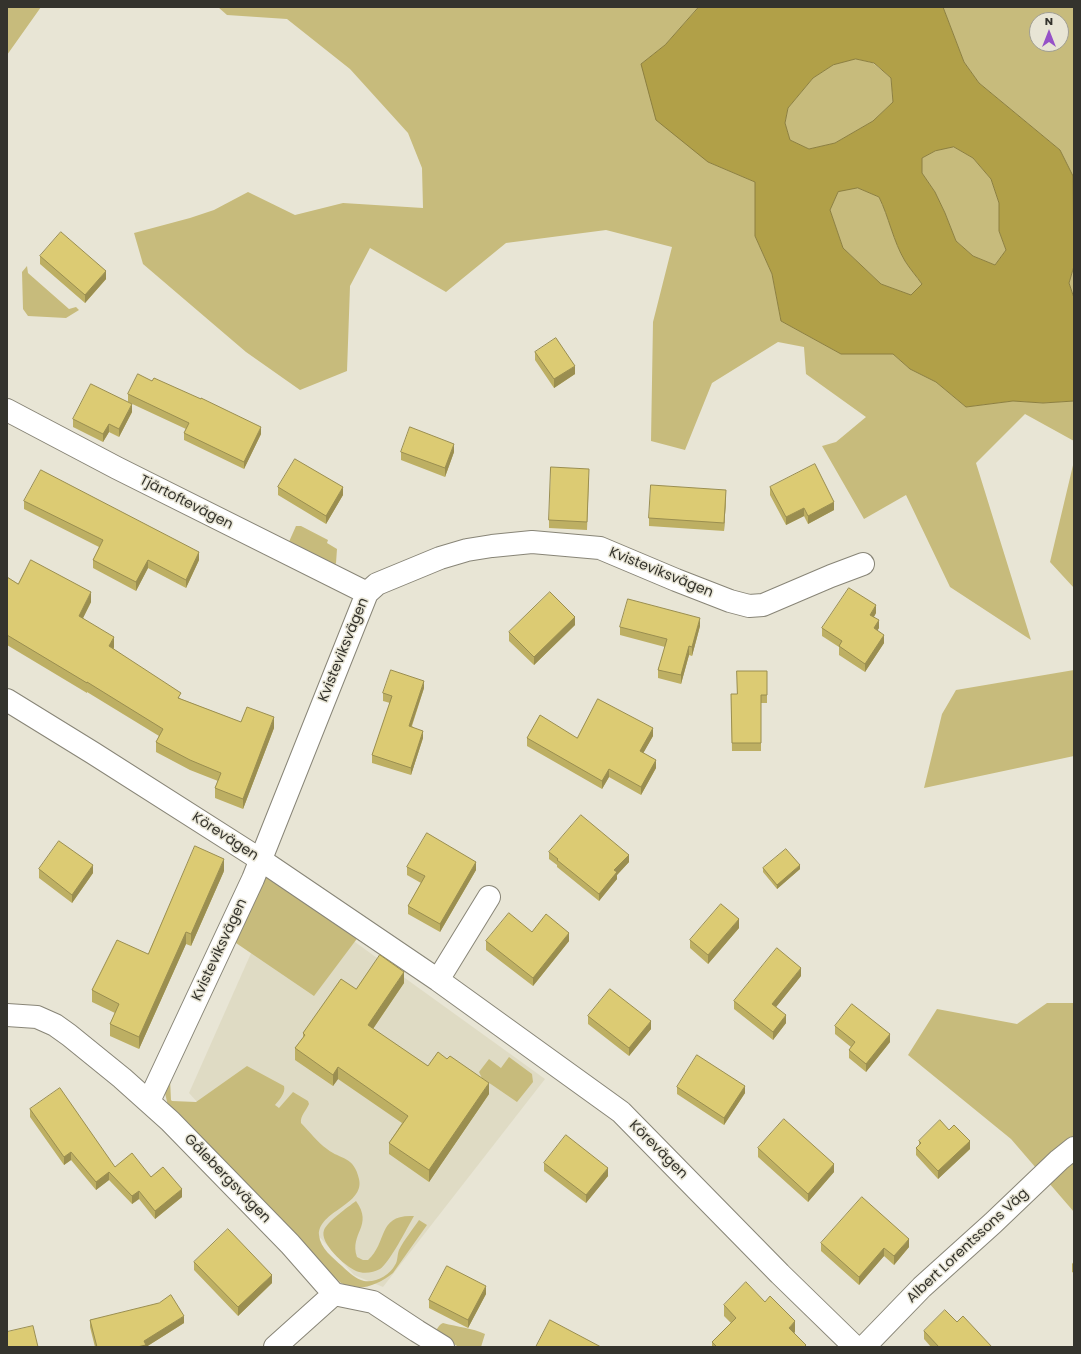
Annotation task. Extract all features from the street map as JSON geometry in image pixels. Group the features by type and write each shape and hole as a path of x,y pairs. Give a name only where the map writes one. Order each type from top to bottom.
{"street":[{"name":"Tjärtoftevägen","path":"7,410 220,520 366,593"},
{"name":"Kvisteviksvägen","path":"149,1102 213,967 261,860 366,593 377,584 467,550 532,542 600,548 730,601 750,606 764,605 863,564"},
{"name":"Körevägen","path":"7,700 261,860 438,980 621,1112 780,1274 855,1347"},
{"path":"438,980 489,897"},
{"name":"Gålebergsvägen","path":"7,1015 37,1017 55,1025 149,1102 170,1121 290,1244 334,1294"},
{"name":"Albert Lorentssons Väg","path":"864,1347 922,1288 1059,1160 1074,1148"},
{"path":"275,1347 334,1294 373,1302 443,1347"}],"shaded area":[{"path":"7,7 41,7 7,55"},
{"path":"218,7 699,7 665,45 641,64 708,162 755,182 755,236 772,274 781,321 841,354 893,354 910,369 936,382 966,407 1013,401 1043,403 1074,401 1074,441 1025,414 976,463 1031,640 950,587 906,495 864,519 822,446 836,442 866,417 806,374 804,347 778,342 712,383 685,450 651,441 653,322 672,247 606,230 506,243 446,292 370,248 350,286 347,371 300,390 246,352 143,264 134,233 214,210 248,192 295,215 343,203 423,208 422,168 408,133 350,69 287,19 227,15"},
{"path":"699,7 943,7 964,62 979,83 1060,150 1073,176 1074,266 1069,283 1074,298 1074,401 1043,403 1013,401 966,407 936,382 910,369 893,354 841,354 781,321 772,274 755,236 755,182 708,162 656,120 641,64 665,45","holes":["856,59 874,63 891,78 893,102 873,121 835,143 809,149 790,140 785,123 788,108 813,78 833,65","954,147 973,158 991,179 999,203 999,231 1006,250 995,265 973,256 956,241 935,192 922,173 922,158 935,151","858,188 879,197 901,253 907,264 922,284 911,295 881,284 843,248 830,210 838,192"]},
{"path":"943,7 1074,7 1074,179 1060,150 979,83 964,62"},
{"path":"856,59 873,63 891,78 893,102 873,121 835,143 809,149 790,140 785,123 788,108 813,78 833,65"},
{"path":"954,147 973,158 991,179 999,203 999,231 1006,250 995,265 973,256 956,241 935,192 922,173 922,158 935,151"},
{"path":"858,188 879,197 901,253 907,264 922,284 911,295 881,284 843,248 830,210 838,192"},
{"path":"27,266 28,273 69,309 76,307 79,310 66,318 28,316 23,309 22,272"},
{"path":"1074,266 1074,298 1069,283"},
{"path":"1074,461 1074,588 1050,562"},
{"path":"296,526 301,526 328,540 327,543 337,549 336,563 334,566 288,544"},
{"path":"1074,670 1074,756 924,788 942,714 956,690"},
{"path":"268,877 359,936 314,996 236,943 235,936 260,880"},
{"path":"280,888 545,1079 383,1287 354,1275 189,1093"},
{"path":"1047,1003 1074,1003 1074,1212 1011,1139 908,1055 937,1009 1017,1024"},
{"path":"509,1057 532,1074 533,1082 517,1102 482,1078 479,1072 489,1059 501,1068"},
{"path":"247,1066 284,1086 283,1094 275,1105 279,1108 293,1092 308,1101 309,1104 302,1116 301,1123 323,1146 332,1153 350,1162 357,1172 359,1188 355,1195 349,1202 326,1220 321,1227 319,1235 324,1248 347,1271 364,1281 373,1281 382,1278 393,1269 397,1262 399,1250 419,1220 427,1225 393,1273 381,1281 361,1287 348,1286 341,1283 314,1259 168,1106 165,1093 170,1079 172,1101 196,1102"},
{"path":"356,1201 363,1217 355,1249 357,1257 363,1260 368,1260 374,1253 388,1224 402,1217 414,1216 389,1259 380,1269 371,1272 359,1272 351,1268 334,1254 325,1241 323,1235 326,1226 338,1214"},
{"path":"443,1323 485,1334 481,1347 459,1347 436,1334 438,1327"}],"building":[{"path":"61,232 106,271 85,295 40,256"},
{"path":"556,338 575,366 554,379 535,352"},
{"path":"138,374 152,381 154,378 201,398 261,427 244,462 184,433 189,423 128,394"},
{"path":"91,384 132,404 119,429 109,424 103,434 73,419"},
{"path":"410,427 454,444 445,468 401,452"},
{"path":"295,459 343,487 326,516 278,487"},
{"path":"815,464 834,502 808,516 804,508 786,517 770,487"},
{"path":"551,467 589,469 587,522 549,520"},
{"path":"41,470 199,552 186,580 148,560 136,582 93,560 103,540 24,501"},
{"path":"651,485 726,490 724,523 649,518"},
{"path":"31,560 91,592 79,616 114,637 109,646 181,693 178,698 241,722 247,707 274,717 243,799 215,788 221,773 190,760 156,742 163,729 7,635 7,577 18,584"},
{"path":"849,588 876,605 870,615 879,620 874,628 884,635 865,664 839,646 842,641 822,628"},
{"path":"550,592 575,617 534,657 509,632"},
{"path":"628,599 700,618 692,647 689,646 681,675 658,670 667,639 620,627"},
{"path":"391,670 424,681 409,726 423,731 411,768 372,755 392,696 383,693"},
{"path":"737,671 767,671 767,695 761,695 761,743 732,743 731,694 737,694"},
{"path":"598,699 653,728 640,751 656,760 641,787 609,769 602,781 527,738 540,715 577,738"},
{"path":"581,815 629,855 614,870 617,872 599,894 549,852"},
{"path":"427,833 476,862 440,924 408,906 425,876 407,867"},
{"path":"59,841 93,865 72,895 39,869"},
{"path":"195,846 224,859 191,934 186,932 139,1037 110,1024 119,1004 92,990 117,940 148,954"},
{"path":"786,849 800,865 777,885 763,868"},
{"path":"721,904 739,919 708,955 690,940"},
{"path":"509,913 532,932 546,914 569,933 533,978 486,941"},
{"path":"777,948 801,968 772,1004 786,1015 773,1032 734,1001"},
{"path":"380,955 404,972 368,1025 428,1066 438,1052 447,1059 450,1056 489,1083 429,1170 389,1143 408,1116 338,1067 333,1075 295,1048 305,1035 303,1033 341,979 356,989"},
{"path":"610,989 651,1021 629,1048 588,1016"},
{"path":"852,1004 890,1034 866,1064 849,1050 855,1042 835,1026"},
{"path":"697,1055 745,1086 724,1118 677,1087"},
{"path":"60,1088 115,1167 132,1153 151,1177 163,1167 182,1189 155,1211 139,1191 132,1196 109,1172 96,1182 71,1152 64,1157 30,1109"},
{"path":"784,1119 834,1164 808,1194 758,1148"},
{"path":"940,1120 949,1130 954,1125 970,1141 938,1171 916,1148 921,1143 919,1141"},
{"path":"566,1135 608,1168 586,1195 544,1163"},
{"path":"862,1197 909,1239 894,1256 884,1248 859,1277 821,1243"},
{"path":"228,1229 272,1275 238,1307 194,1262"},
{"path":"447,1266 486,1286 468,1320 429,1300"},
{"path":"746,1282 765,1302 770,1296 795,1321 789,1328 806,1345 804,1347 717,1347 712,1342 736,1318 724,1305"},
{"path":"171,1295 184,1316 144,1341 146,1345 137,1347 97,1347 90,1320 159,1303"},
{"path":"945,1310 957,1322 963,1316 992,1347 939,1347 924,1331"},
{"path":"550,1320 601,1347 536,1347"},
{"path":"33,1326 38,1347 7,1347 7,1332"}]}
